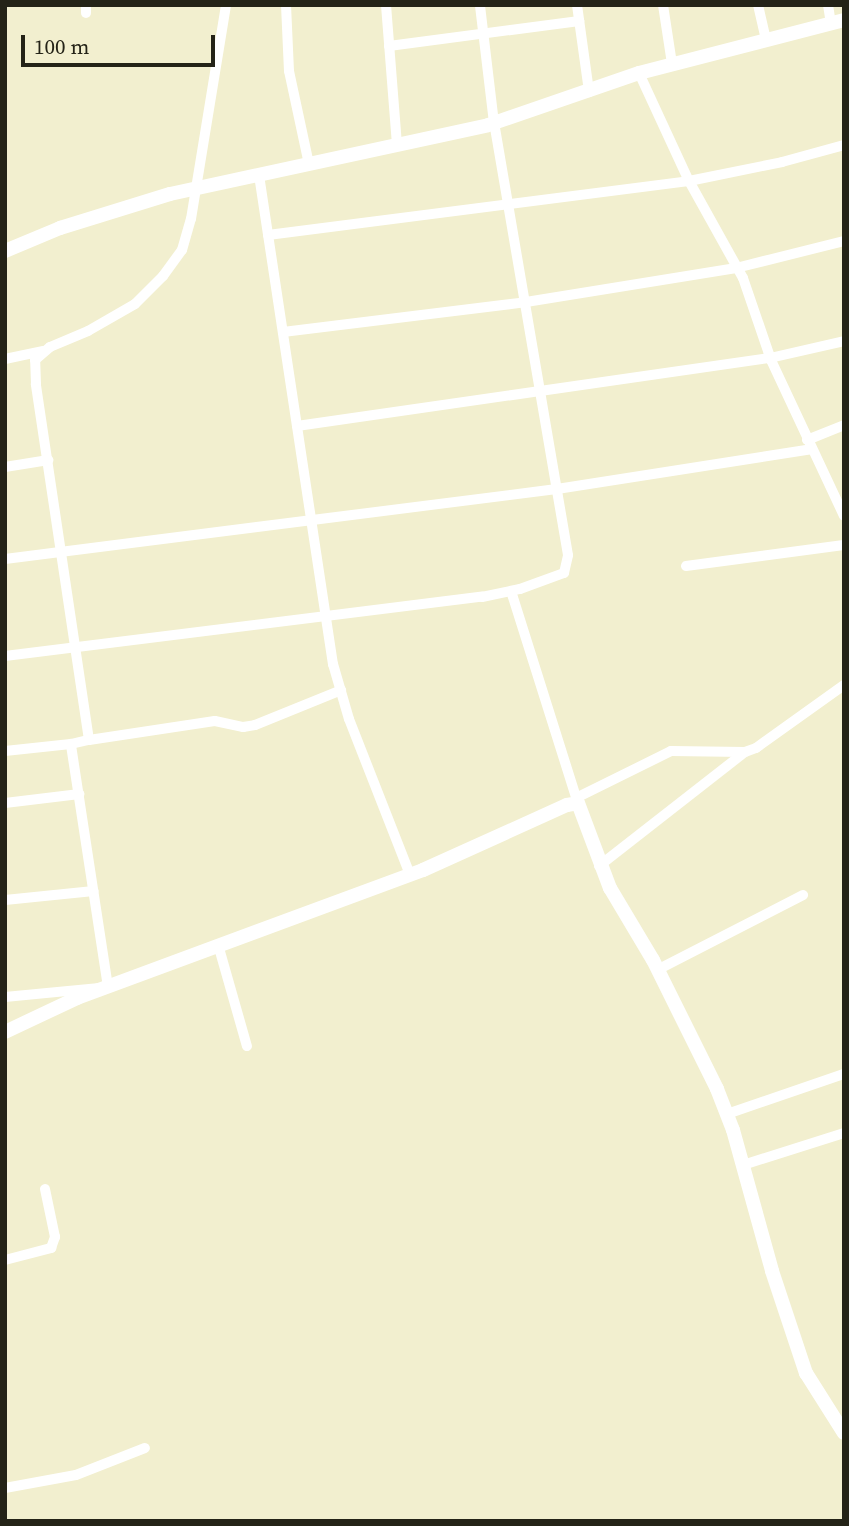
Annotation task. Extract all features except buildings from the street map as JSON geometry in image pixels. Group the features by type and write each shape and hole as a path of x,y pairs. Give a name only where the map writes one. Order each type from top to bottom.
{"street":[{"path":"5,359 44,350 88,331 135,304 163,276 182,250 191,219 226,5"},
{"path":"286,5 289,71 309,164"},
{"path":"386,5 397,146"},
{"path":"5,656 511,591 552,579 567,568 568,555 494,123 480,5"},
{"path":"577,5 589,92"},
{"path":"663,5 672,64"},
{"path":"758,5 766,41"},
{"path":"5,251 71,224 194,189 494,123 639,73 837,22 828,5"},
{"path":"389,46 579,21"},
{"path":"639,73 689,181 736,268 770,358 844,516"},
{"path":"268,235 689,181 782,162 844,145"},
{"path":"259,175 324,617 341,690 410,875"},
{"path":"283,332 526,302 736,268 844,241"},
{"path":"297,426 770,358 844,341"},
{"path":"44,350 35,360 34,370 89,740"},
{"path":"5,559 557,489 809,445 844,425"},
{"path":"5,467 48,460"},
{"path":"686,566 844,545"},
{"path":"511,591 599,866 659,969 700,1049 727,1114 772,1271 806,1373 844,1433"},
{"path":"599,866 745,751 766,743 844,685"},
{"path":"5,751 71,744 215,721 243,727 255,726 341,690"},
{"path":"71,744 108,987"},
{"path":"5,1032 108,987 410,875 577,801 671,751 745,751"},
{"path":"5,803 79,794"},
{"path":"5,900 93,891"},
{"path":"659,969 803,895"},
{"path":"219,948 247,1046"},
{"path":"5,997 108,987"},
{"path":"727,1114 844,1074"},
{"path":"743,1165 844,1133"},
{"path":"5,1260 51,1248 55,1237 46,1189"},
{"path":"5,1488 76,1475 145,1448"}]}
